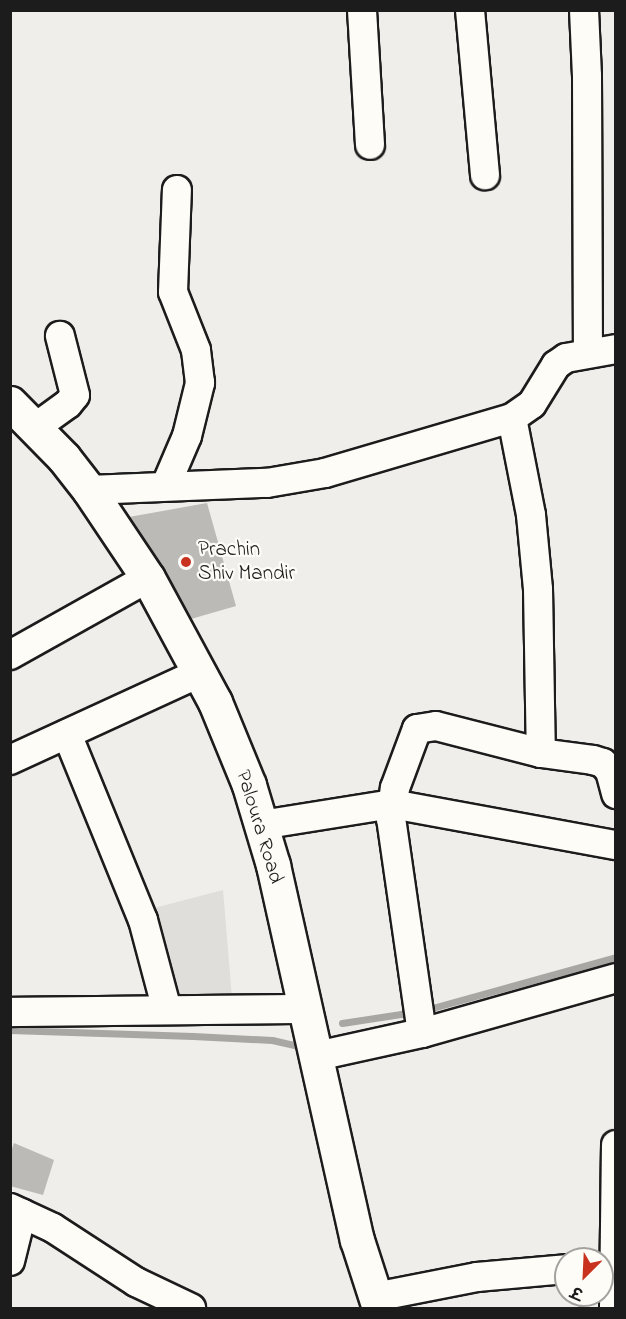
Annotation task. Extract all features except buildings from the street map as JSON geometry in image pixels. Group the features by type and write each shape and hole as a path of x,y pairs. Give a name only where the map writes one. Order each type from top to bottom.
{"main road":[{"name":"Paloura Road","path":"10,403 36,427 89,490 148,579 215,702 245,774 261,825 306,1009 357,1240 377,1303"}],"street":[{"path":"362,10 370,145"},
{"path":"470,10 485,175"},
{"path":"89,490 166,485 267,483 325,472 512,418 532,404 556,365 566,358 602,351 584,10"},
{"path":"166,485 187,436 200,383 196,350 173,292 177,190"},
{"path":"36,427 68,404 75,395 60,336"},
{"path":"512,418 531,515 538,580 541,753"},
{"path":"10,655 148,579"},
{"path":"10,760 199,673"},
{"path":"420,1018 391,819 392,804 407,750 417,729 436,726 541,753 603,764 610,771 615,794"},
{"path":"67,734 143,920 167,1010"},
{"path":"261,825 392,804 615,845"},
{"path":"317,1056 420,1018 615,978"},
{"path":"10,1012 306,1009"},
{"path":"609,1247 615,1145"},
{"path":"10,1261 16,1211 53,1228 136,1282 191,1308"},
{"path":"377,1303 477,1277 554,1270"}],"shaded area":[{"path":"223,890 232,998 169,998 154,908"}],"waterway":[{"path":"425,1010 616,957"},
{"path":"342,1023 414,1012"},
{"path":"10,1030 272,1040 294,1045"}],"place":[{"name":"Prachin Shiv Mandir","path":"186,562"}]}
